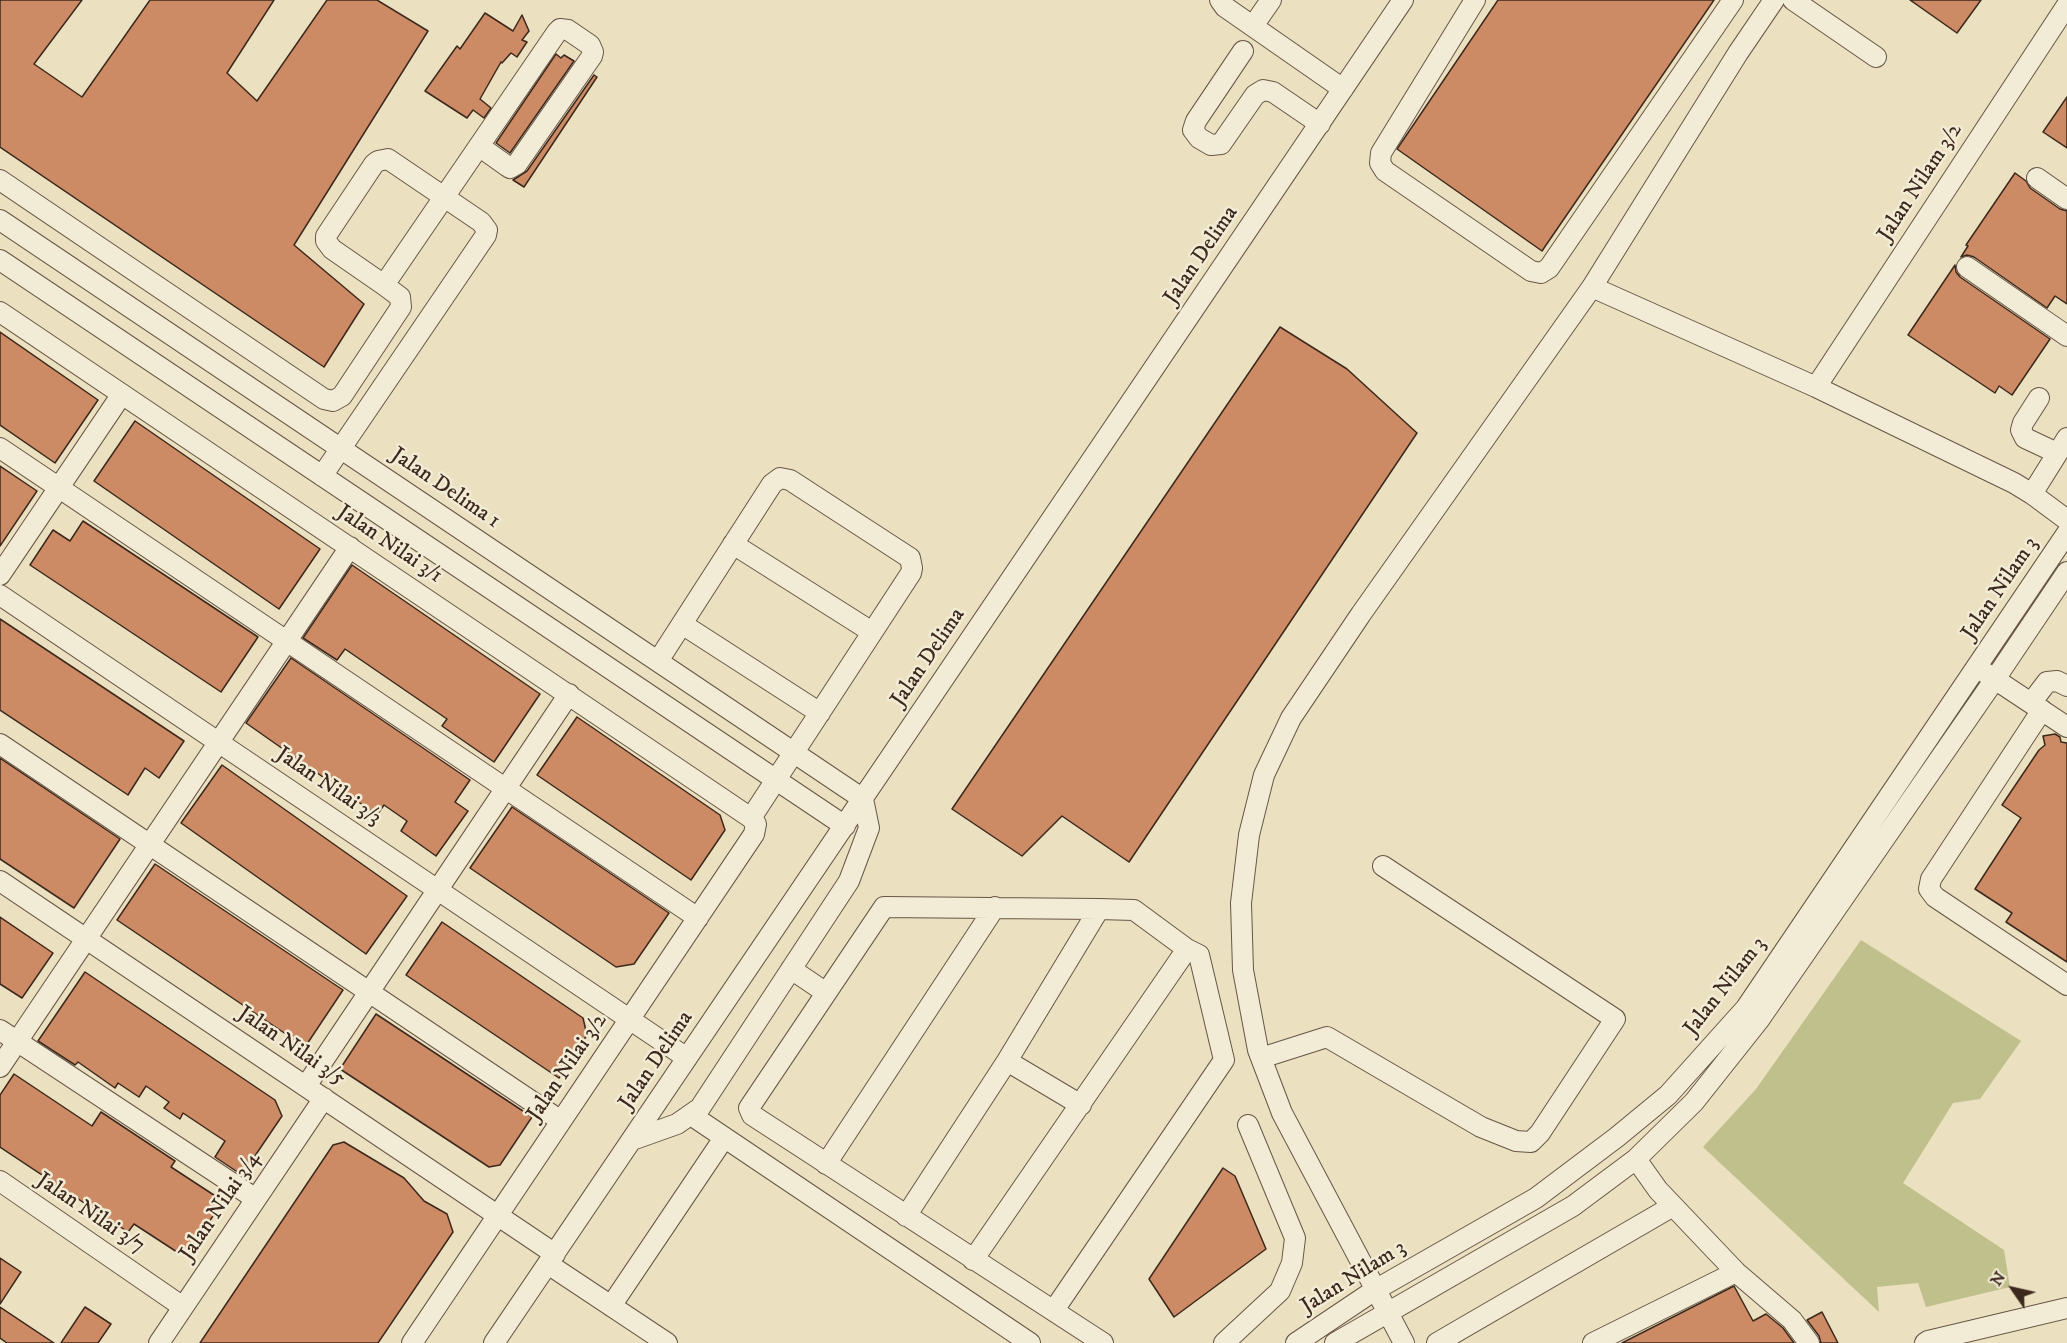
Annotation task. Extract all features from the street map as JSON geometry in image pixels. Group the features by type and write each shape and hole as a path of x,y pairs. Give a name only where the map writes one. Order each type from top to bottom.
{"street":[{"path":"1220,0 1225,7 1343,89"},
{"path":"1253,26 1271,0"},
{"name":"Jalan Delima","path":"494,1343 1403,0"},
{"path":"1475,0 1381,153 1380,163 1385,171 1532,272 1541,273 1549,268 1733,0"},
{"path":"1404,1343 1282,1113 1261,1058 1243,970 1241,903 1249,835 1264,775 1298,709 1361,614 1592,287 1738,53 1774,0"},
{"path":"1793,0 1876,57"},
{"name":"Jalan Nilam 3/2","path":"1816,387 2067,5"},
{"path":"384,285 478,146 557,32 560,29 568,30 590,45 593,52 591,56 517,164 510,168 478,146"},
{"path":"1243,51 1196,120 1193,130 1195,135 1211,146 1221,144 1255,95 1263,90 1273,92 1320,124"},
{"path":"0,180 329,401 342,396 401,307 400,297 332,249 326,241 328,231 374,164 383,159 392,161 485,225 487,230 485,240 322,476"},
{"path":"2037,178 2067,199"},
{"name":"Jalan Delima 1","path":"0,220 863,798"},
{"path":"0,260 844,826"},
{"path":"1967,267 2067,336"},
{"path":"1592,287 1816,387 2014,483 2067,520"},
{"name":"Jalan Nilai 3/1","path":"0,312 752,818"},
{"path":"0,575 122,394"},
{"path":"2032,494 2062,446 2025,438 2021,430 2039,398"},
{"path":"0,448 698,918"},
{"path":"658,661 772,484 780,478 790,480 910,558 912,568 910,573 752,818"},
{"name":"Jalan Nilam 3","path":"1296,1343 1375,1290 1536,1198 1668,1095 1746,1008 2067,533"},
{"path":"734,544 872,632"},
{"path":"0,1067 350,547"},
{"name":"Jalan Nilam 3","path":"1335,1343 1574,1206 1636,1159 1694,1102 1760,1020 2067,572"},
{"name":"Jalan Nilai 3/3","path":"0,596 687,1058"},
{"path":"682,624 820,713"},
{"path":"1977,667 2067,727"},
{"path":"2067,686 2057,681 2048,682 2037,707 1931,879 1929,889 1935,897 2067,985"},
{"path":"306,1086 569,694"},
{"path":"0,744 561,1121"},
{"path":"632,1140 677,1124 700,1108 849,881 869,828 863,798"},
{"name":"Jalan Nilai 3/2","path":"412,1343 754,834 756,824 752,818"},
{"path":"1261,1058 1327,1037 1481,1127 1516,1141 1531,1142 1540,1133 1615,1019 1383,866"},
{"name":"Jalan Nilai 3/5","path":"0,880 498,1215 611,1306 667,1343"},
{"path":"1054,1311 1222,1063 1224,1057 1200,957 1134,910 884,906 749,1108 752,1115 1103,1343"},
{"path":"826,1164 995,907"},
{"path":"906,1216 1007,1061 1099,909"},
{"path":"974,1260 1187,949"},
{"path":"791,969 825,992"},
{"path":"0,1030 256,1199"},
{"path":"1007,1061 1081,1105"},
{"name":"Jalan Nilai 3/4","path":"159,1343 324,1098"},
{"path":"691,1115 1030,1343"},
{"path":"1224,1343 1280,1291 1292,1263 1294,1238 1248,1125"},
{"path":"611,1306 724,1138"},
{"path":"1636,1159 1658,1191 1736,1272 1792,1320 1809,1343"},
{"name":"Jalan Nilai 3/7","path":"0,1181 183,1307"},
{"path":"1437,1343 1673,1206"},
{"path":"1593,1343 1736,1272"},
{"path":"1925,1343 2067,1308"}],"green space":[{"path":"1861,940 2021,1041 1980,1099 1953,1103 1903,1183 2004,1250 2010,1287 1926,1307 1918,1283 1877,1287 1879,1312 1703,1147 1756,1089"}],"building":[{"path":"0,0 82,0 34,64 82,97 150,0 274,0 227,73 257,101 327,0 377,0 428,31 294,245 364,304 324,367 0,147"},
{"path":"1498,0 1714,0 1542,251 1397,149"},
{"path":"1910,0 1981,0 1957,33"},
{"path":"485,13 513,31 522,15 529,31 522,40 527,42 517,57 511,53 501,62 480,99 491,108 484,118 473,110 467,118 425,91 457,46 460,49"},
{"path":"556,54 561,58 564,55 574,61 510,153 496,143"},
{"path":"594,75 597,77 524,187 513,180 527,171"},
{"path":"2067,97 2067,148 2043,132"},
{"path":"2015,173 2026,181 2030,188 2060,209 2067,211 2067,304 2055,296 2047,308 1974,257 1967,255 1961,257 1968,246 1966,245"},
{"path":"1955,265 1960,277 2050,339 2012,395 1999,386 1995,393 1908,335"},
{"path":"1280,327 1347,369 1417,433 1129,862 1062,816 1022,856 952,809"},
{"path":"0,332 98,400 55,463 0,425"},
{"path":"135,421 320,549 279,609 94,481"},
{"path":"0,466 37,491 0,546"},
{"path":"83,521 258,637 221,692 30,565 53,530 70,541"},
{"path":"352,565 540,694 494,762 442,726 447,719 345,649 337,660 303,638"},
{"path":"0,619 184,741 159,778 145,768 128,795 0,710"},
{"path":"291,658 470,780 455,802 468,811 436,856 401,831 407,821 384,805 377,815 246,723"},
{"path":"577,717 720,815 725,830 691,880 537,775"},
{"path":"2055,734 2060,737 2061,742 2067,743 2067,962 2006,922 2012,913 1975,889 2021,818 2002,805 2039,750 2045,745 2043,736"},
{"path":"0,758 120,839 74,908 0,859"},
{"path":"222,765 407,896 366,954 181,823"},
{"path":"512,807 669,913 634,964 616,967 470,868"},
{"path":"155,864 343,990 305,1047 117,920"},
{"path":"0,917 53,953 22,998 0,984"},
{"path":"442,922 583,1018 587,1035 559,1078 406,975"},
{"path":"85,972 275,1100 282,1116 242,1175 215,1157 225,1141 183,1113 180,1119 164,1108 169,1102 146,1086 139,1097 118,1083 115,1088 78,1062 75,1065 38,1041"},
{"path":"376,1014 532,1117 500,1165 489,1167 340,1069"},
{"path":"14,1074 92,1126 101,1112 175,1161 171,1167 223,1201 191,1249 177,1252 134,1224 128,1232 0,1147 0,1095"},
{"path":"344,1142 404,1178 424,1201 447,1214 453,1232 378,1343 200,1343 333,1145"},
{"path":"1223,1168 1235,1176 1266,1249 1174,1317 1149,1279"},
{"path":"0,1258 21,1272 0,1304"},
{"path":"1734,1286 1753,1321 1766,1314 1783,1328 1794,1343 1622,1343"},
{"path":"0,1307 54,1343 7,1343 0,1338"},
{"path":"85,1307 111,1324 98,1343 61,1343"},
{"path":"1822,1312 1838,1343 1821,1343 1819,1336 1807,1320"}]}
